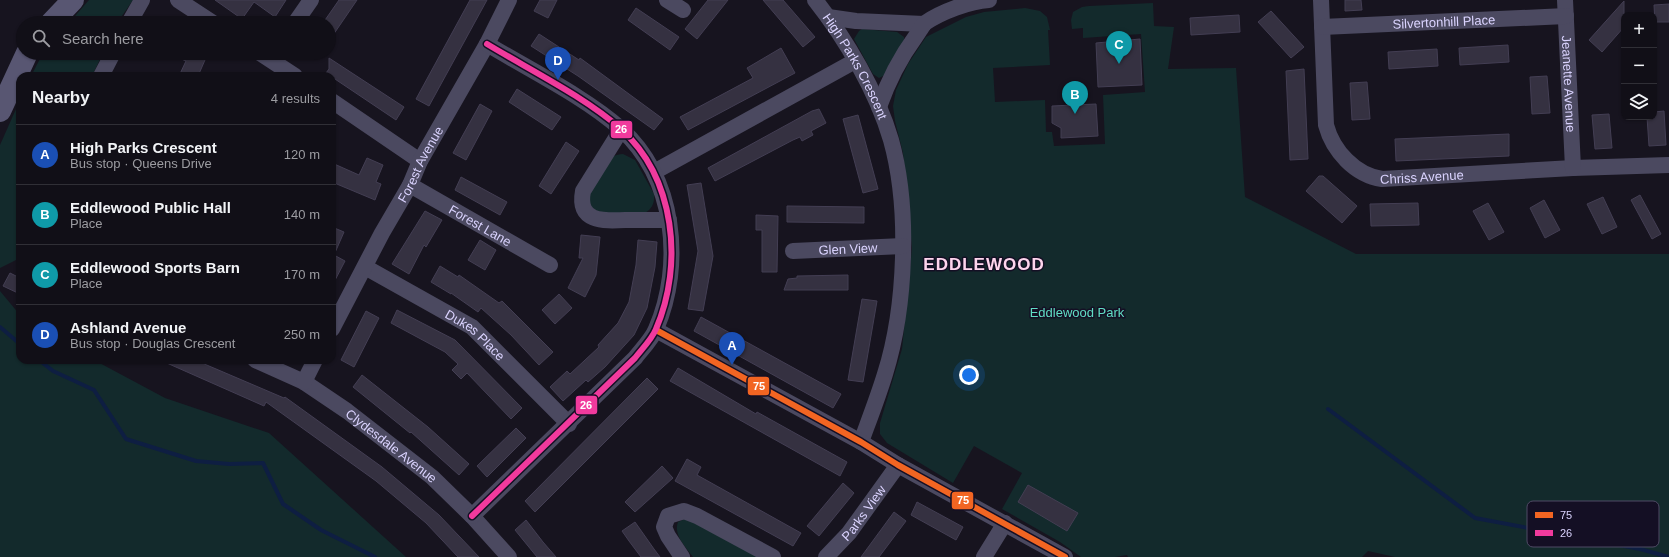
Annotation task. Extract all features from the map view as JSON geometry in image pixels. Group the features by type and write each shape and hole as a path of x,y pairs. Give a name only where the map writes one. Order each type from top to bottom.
{"street":[{"path":"58,16 73,0"},
{"path":"133,16 142,0"},
{"path":"178,0 202,16"},
{"path":"300,16 311,0"},
{"name":"Forest Avenue","path":"336,321 410,185 420,161 487,44 510,0"},
{"name":"High Parks Crescent","path":"814,0 828,17 855,61 879,107 891,141 898,178 903,246 897,323 886,373 861,442"},
{"path":"879,107 888,82 907,49 924,24 953,9 978,0 989,0"},
{"name":"Chriss Avenue","path":"1321,0 1326,125 1336,150 1370,177 1382,179 1573,168 1669,165"},
{"name":"Jeanette Avenue","path":"1565,0 1573,168"},
{"name":"Silvertonhill Place","path":"1322,27 1566,16"},
{"path":"828,17 856,22 924,24"},
{"path":"472,516 569,424 635,358 656,330 667,295 672,265 669,220 654,172 622,130 596,109 487,44"},
{"path":"18,72 24,60"},
{"path":"104,72 110,60"},
{"path":"274,60 290,72"},
{"path":"654,172 855,61"},
{"path":"0,111 16,77"},
{"path":"336,104 420,161"},
{"path":"622,130 586,183 581,200 583,208 588,214 596,219 607,221 669,220"},
{"name":"Forest Lane","path":"410,185 550,265"},
{"name":"Glen View","path":"793,251 903,246"},
{"name":"Dukes Place","path":"365,267 472,327 569,424"},
{"path":"656,330 861,442 898,465 1006,523 1065,557"},
{"name":"Clydesdale Avenue","path":"264,364 304,382 347,410 432,477 472,516 509,557"},
{"path":"304,382 313,364"},
{"name":"Parks View","path":"826,557 849,532 898,465"},
{"path":"682,557 668,536 664,527 668,516 684,511 698,516 773,557"},
{"path":"984,557 1006,523"}],"green space":[{"path":"89,0 133,0 122,16 75,16"},
{"name":"Eddlewood Park","path":"1153,3 1154,26 1174,27 1168,69 1236,68 1245,197 1356,254 1669,254 1669,557 1395,557 1368,551 1362,557 1128,557 1127,555 1115,557 1081,557 1060,542 1002,509 1022,473 974,446 953,483 887,443 880,434 880,423 902,349 912,248 903,153 893,106 896,90 908,64 926,37 966,17 984,12 1025,8 1040,11 1047,17 1050,30 1048,30 1050,65 993,68 995,102 1045,100 1046,132 1052,132 1054,146 1105,144 1103,95 1145,92 1141,34 1083,38 1083,28 1072,29 1071,20 1073,12 1082,7"},
{"path":"862,29 897,32 904,37 904,41 885,75 879,78 873,74 854,39"},
{"path":"39,60 100,60 94,72 33,72"},
{"path":"16,109 16,260 0,268 0,145"},
{"path":"618,154 623,154 635,160 654,194 652,205 647,212 640,214 599,214 592,208 588,199 591,190 597,177 608,161"},
{"path":"0,291 16,310 16,364 101,364 165,398 269,433 406,557 0,557"},
{"path":"687,518 763,557 693,557 681,541 677,532 678,522"}],"building":[{"path":"215,0 286,0 276,16 254,2 244,16 238,16"},
{"path":"339,0 357,0 336,31 336,16 328,16"},
{"path":"470,0 487,0 429,106 416,99"},
{"path":"540,0 557,0 548,18 534,11"},
{"path":"708,0 728,0 697,39 685,29"},
{"path":"763,0 783,0 815,37 803,47"},
{"path":"1345,0 1361,0 1362,10 1345,11"},
{"path":"1624,1 1624,12 1621,12 1621,30 1602,52 1589,40"},
{"path":"1669,4 1669,22 1657,22 1657,12 1654,12 1654,5"},
{"path":"636,8 679,37 670,50 628,20"},
{"path":"1271,11 1304,47 1291,58 1258,22"},
{"path":"1239,15 1240,32 1191,35 1190,18"},
{"path":"539,34 579,60 580,58 663,119 654,130 578,76 531,46"},
{"path":"1140,39 1142,85 1098,87 1096,43"},
{"path":"1508,45 1509,62 1460,65 1459,48"},
{"path":"781,48 795,73 688,130 680,117 753,78 747,68"},
{"path":"1437,49 1438,66 1389,69 1388,52"},
{"path":"184,60 205,60 200,72 181,72 186,61"},
{"path":"329,60 332,60 404,107 396,120 336,80 336,72 327,72 329,69"},
{"path":"1304,69 1308,159 1290,160 1286,71"},
{"path":"1547,76 1550,113 1532,114 1530,77"},
{"path":"1367,82 1370,119 1352,120 1350,83"},
{"path":"517,89 561,117 552,130 509,102"},
{"path":"480,104 492,111 466,160 453,153"},
{"path":"1096,104 1098,136 1061,138 1061,128 1052,123 1052,106"},
{"path":"819,109 826,123 811,131 813,135 802,141 800,137 793,140 715,181 708,168 812,111"},
{"path":"1664,111 1666,145 1649,146 1647,120 1657,120 1657,112"},
{"path":"1609,114 1612,148 1595,149 1592,115"},
{"path":"858,115 878,189 863,193 843,119"},
{"path":"1509,134 1509,156 1396,161 1395,139"},
{"path":"566,142 579,151 551,194 539,186"},
{"path":"367,158 383,165 376,182 381,184 375,200 336,184 336,165 359,175"},
{"path":"1319,176 1323,176 1357,206 1342,223 1306,191"},
{"path":"461,177 507,202 500,215 455,190"},
{"path":"701,183 713,256 703,311 688,309 698,251 687,185"},
{"path":"1640,195 1661,234 1652,239 1631,200"},
{"path":"1603,197 1617,227 1602,234 1587,204"},
{"path":"1544,200 1560,230 1545,238 1530,208"},
{"path":"1418,203 1419,225 1371,226 1370,204"},
{"path":"1488,203 1504,232 1489,240 1473,211"},
{"path":"787,206 864,207 864,223 787,222"},
{"path":"425,211 442,220 426,247 424,245 409,274 392,264"},
{"path":"756,215 778,216 777,272 762,272 762,230 756,230"},
{"path":"336,229 344,232 336,250"},
{"path":"581,235 600,237 596,275 585,297 568,288 583,258 579,258"},
{"path":"480,240 496,250 485,270 468,260"},
{"path":"638,240 657,242 655,267 647,308 634,335 605,367 588,382 586,380 563,401 550,387 567,371 570,374 599,347 598,345 618,323 629,302 636,265"},
{"path":"336,256 345,261 336,278"},
{"path":"440,266 458,277 459,275 499,303 502,301 553,352 539,365 511,335 481,308 478,312 451,293 431,282"},
{"path":"10,273 16,276 16,292 3,286"},
{"path":"848,275 848,290 784,290 788,279 797,278 797,276"},
{"path":"559,294 572,308 555,324 542,310"},
{"path":"862,299 877,301 863,382 848,380"},
{"path":"397,310 455,340 522,408 511,419 467,373 461,379 452,370 458,364 445,352 391,323"},
{"path":"366,311 379,318 354,367 341,360"},
{"path":"701,317 841,394 833,408 694,331"},
{"path":"169,364 204,364 284,398 285,397 382,467 439,515 479,557 458,557 426,523 376,481 266,402 264,406"},
{"path":"678,368 756,414 757,412 847,462 840,476 670,381"},
{"path":"362,375 428,427 469,464 459,475 411,432 410,433 353,387"},
{"path":"647,378 658,389 535,512 525,501"},
{"path":"516,428 526,438 487,477 477,466"},
{"path":"687,459 701,467 697,475 801,533 793,546 675,481"},
{"path":"662,466 673,478 635,512 625,502"},
{"path":"843,483 854,493 819,536 807,526"},
{"path":"1028,485 1078,513 1067,531 1018,502"},
{"path":"917,502 963,527 956,540 911,515"},
{"path":"894,512 906,521 879,557 861,557"},
{"path":"526,520 556,557 537,557 515,530"},
{"path":"635,522 660,557 641,557 629,541 622,531"}],"waterway":[{"path":"0,327 16,341"},
{"path":"44,364 53,371 94,390 126,439 196,461 229,464 263,463 283,504 321,530 375,557"},
{"path":"1328,409 1475,518 1527,528"},
{"path":"1629,547 1669,557"}],"transit line":[{"name":"26","path":"472,516 635,358 649,340 656,329 665,304 670,277 671,250 669,223 663,197 653,172 639,149 621,129 607,117 557,84 487,44"},
{"name":"75","path":"656,330 861,442 898,465 1065,557"}],"place":[{"name":"Eddlewood Sports Barn","path":"1119,64"},
{"name":"Ashland Avenue","path":"558,80"},
{"name":"Eddlewood Public Hall","path":"1075,114"},
{"name":"High Parks Crescent","path":"732,365"}],"district":[{"name":"EDDLEWOOD","path":"984,264"}]}
